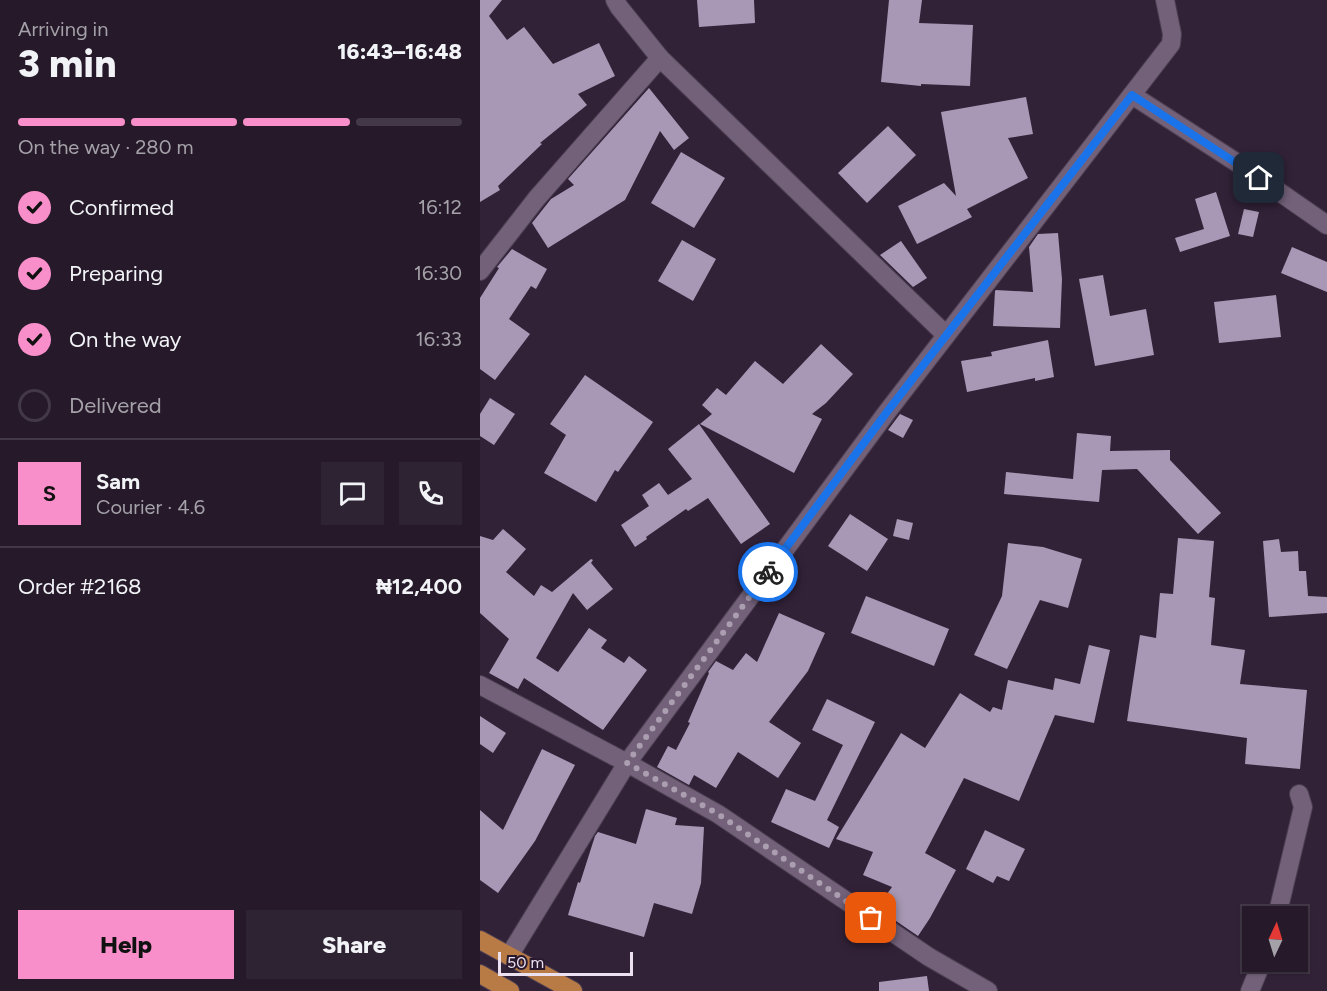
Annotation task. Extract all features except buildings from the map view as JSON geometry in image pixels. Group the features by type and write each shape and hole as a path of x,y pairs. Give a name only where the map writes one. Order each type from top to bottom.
{"main road":[{"path":"480,940 573,991"},
{"path":"480,974 510,991"}],"street":[{"path":"615,0 660,58 946,335"},
{"path":"510,956 627,763 887,412 1171,44 1172,33 1165,0"},
{"path":"480,271 537,198 660,58"},
{"path":"1132,95 1242,166 1327,225"},
{"path":"480,685 718,814 928,957 988,991"},
{"path":"1279,906 1303,807 1299,794"},
{"path":"1250,991 1258,972"}],"way so far":[{"path":"768,572 627,763 718,814 871,918"}],"route":[{"path":"768,572 887,412 1132,95 1259,178"}]}
